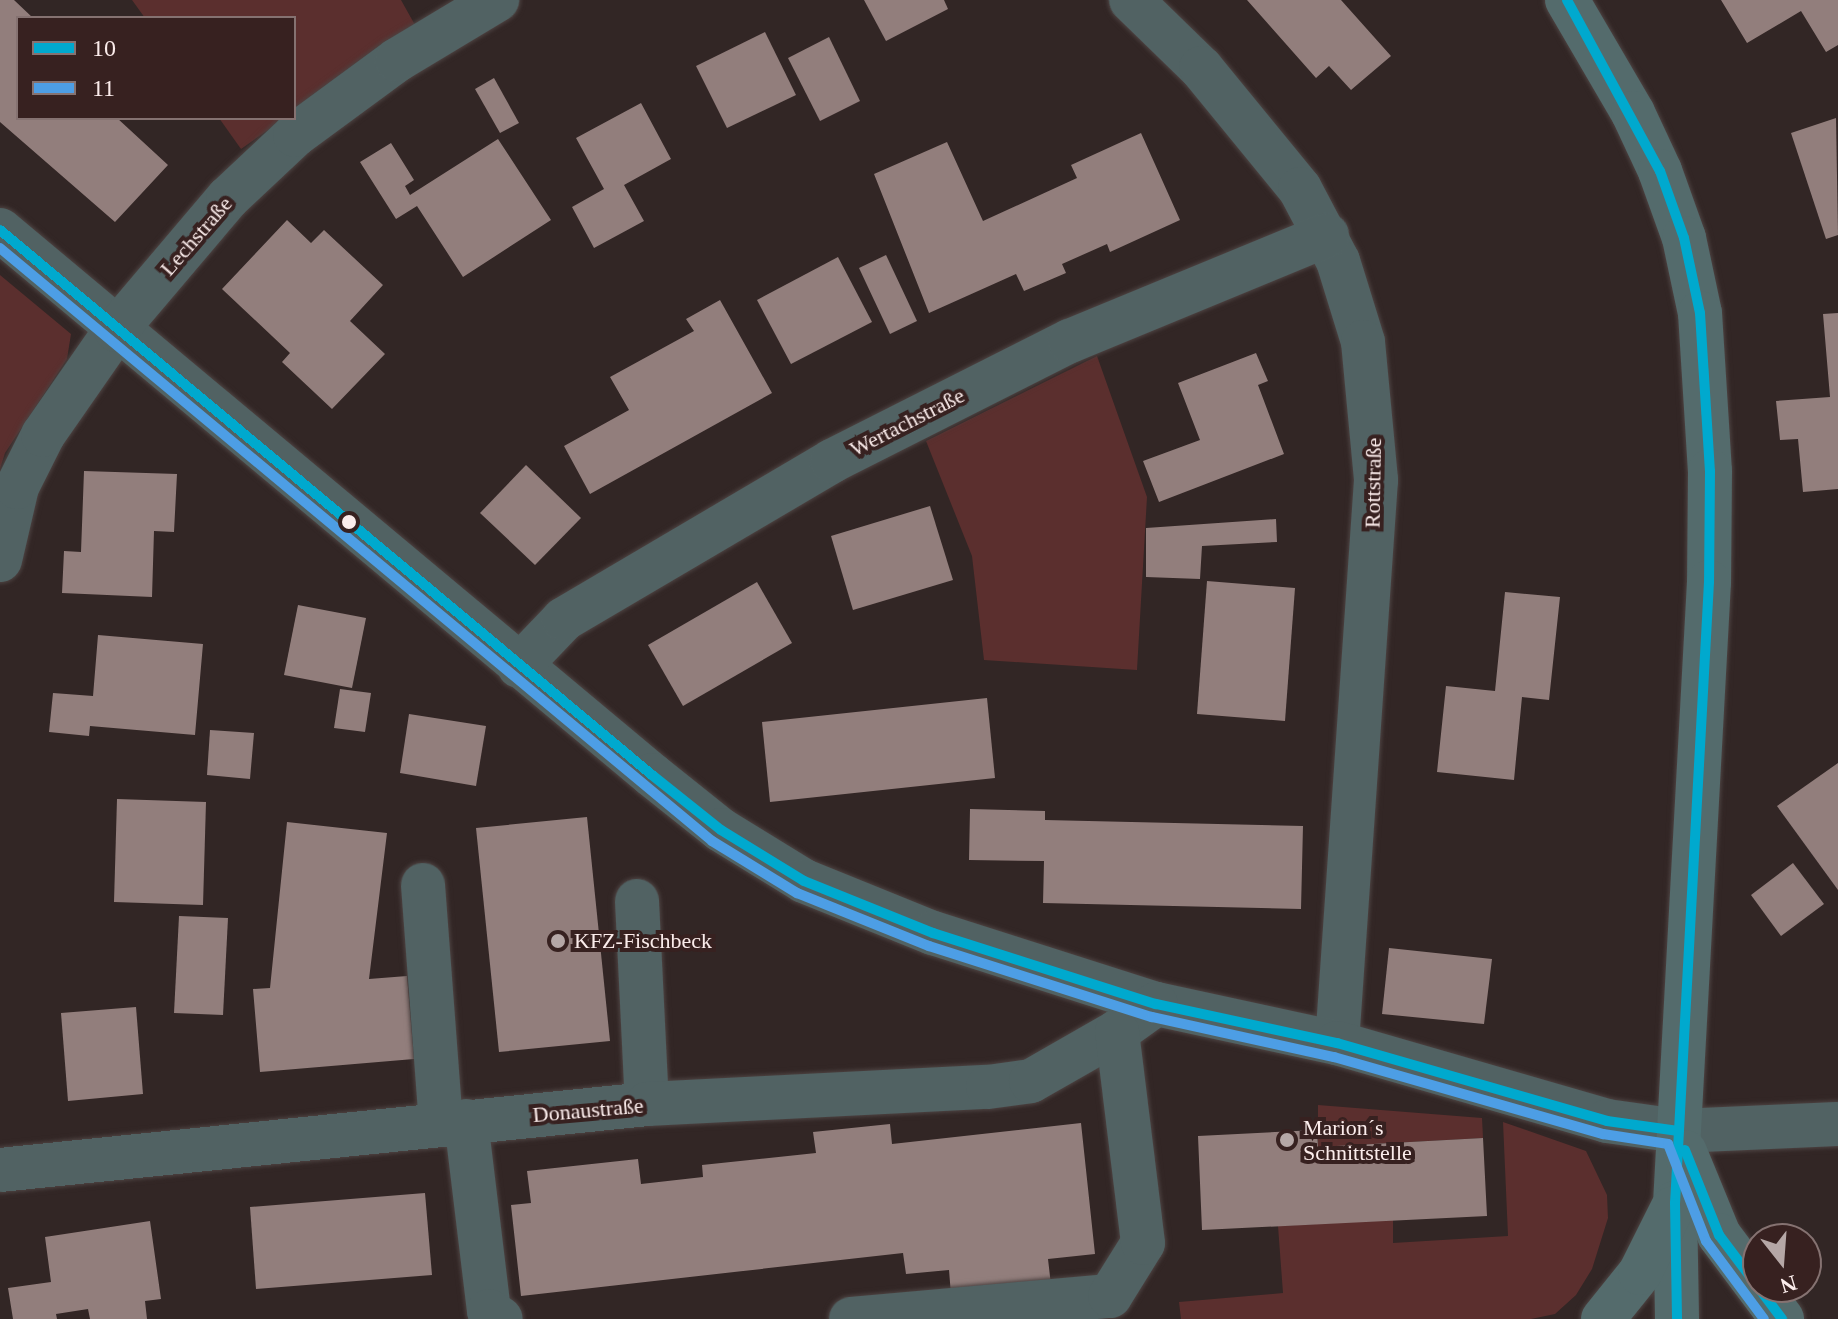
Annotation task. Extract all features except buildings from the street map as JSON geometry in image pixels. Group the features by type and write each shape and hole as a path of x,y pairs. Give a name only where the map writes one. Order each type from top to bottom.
{"main road":[{"path":"1567,0 1660,171 1684,238 1700,313 1710,471 1709,582 1678,1131 1675,1203 1677,1319"},
{"path":"1678,1131 1719,1235 1782,1319"},
{"path":"1603,1319 1640,1273 1675,1203"}],"street":[{"name":"Lechstraße","path":"0,560 17,487 43,435 116,330 228,198 295,135 397,60 497,0"},
{"name":"Rottstraße","path":"1131,0 1201,68 1264,141 1327,235 1363,342 1376,480 1337,1043"},
{"path":"0,230 519,666 721,830 804,881 933,933 1156,1004 1337,1043 1607,1121 1678,1131 1838,1124"},
{"name":"Wertachstraße","path":"519,666 564,619 832,461 1070,341 1327,235"},
{"path":"423,885 454,1122 489,1311 501,1319"},
{"path":"637,901 647,1104"},
{"name":"Donaustraße","path":"0,1170 647,1104 1031,1081 1117,1032 1156,1004"},
{"path":"851,1319 1110,1296 1143,1243 1117,1032"}],"shaded area":[{"path":"132,0 401,0 415,25 296,110 296,16 144,16"},
{"path":"220,120 282,120 241,149"},
{"path":"0,275 71,334 67,359 5,453 0,469"},
{"path":"1097,356 1147,497 1137,670 984,660 972,556 926,441"},
{"path":"1318,1105 1482,1118 1483,1138 1318,1147"},
{"path":"1503,1122 1586,1151 1607,1195 1608,1218 1592,1269 1576,1295 1555,1314 1531,1319 1181,1319 1179,1302 1283,1293 1278,1226 1393,1220 1393,1243 1508,1236"}],"transit line":[{"name":"10","path":"1567,0 1660,171 1684,238 1700,313 1710,471 1709,582 1675,1203 1677,1319"},
{"name":"10","path":"0,230 652,775 721,830 804,881 933,933 1156,1004 1337,1043 1607,1121 1678,1131"},
{"name":"11","path":"0,248 712,841 797,893 929,946 1152,1017 1334,1057 1603,1134 1668,1144 1706,1241 1764,1319"},
{"name":"10","path":"1685,1150 1719,1235 1782,1319"}],"place":[{"name":"KFZ-Fischbeck","path":"558,941"},
{"name":"Marion´s Schnittstelle","path":"1287,1140"}]}
